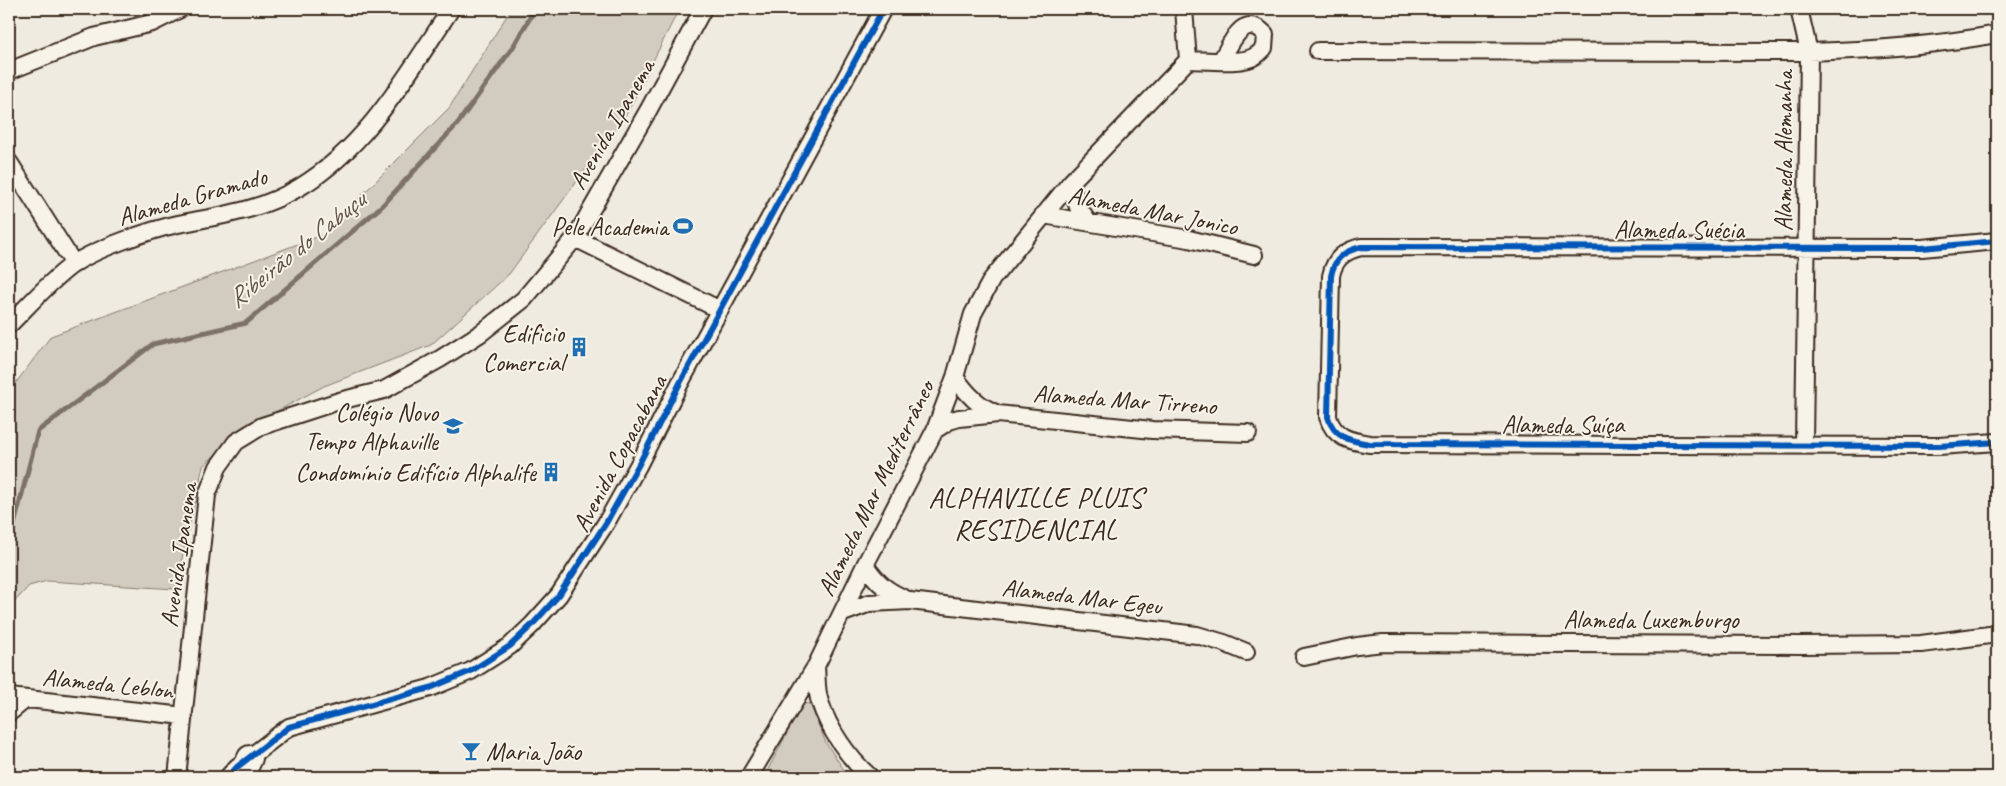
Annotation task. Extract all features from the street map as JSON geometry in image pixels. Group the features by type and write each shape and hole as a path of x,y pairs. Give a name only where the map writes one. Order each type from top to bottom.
{"street":[{"path":"9,71 94,37 152,23 180,9"},
{"name":"Alameda Gramado","path":"9,325 46,288 74,264 107,248 141,235 177,224 216,218 260,207 300,187 335,163 364,133 451,9"},
{"name":"Avenida Ipanema","path":"177,777 207,494 218,467 236,442 262,426 339,401 384,390 440,359 481,333 524,299 574,238 649,109 703,9"},
{"path":"1184,9 1188,60 1221,60"},
{"name":"Alameda Alemanha","path":"1799,9 1809,52 1804,445"},
{"name":"Avenida Copacabana","path":"228,777 237,767 246,768 289,728 430,688 471,670 510,646 559,596 606,523 881,10"},
{"path":"1318,51 1809,52 1888,49 1953,42 1997,34"},
{"name":"Alameda Mar Mediterrâneo","path":"749,777 816,666 865,565 935,430 955,377 973,314 992,279 1070,183 1188,60"},
{"path":"9,162 74,264"},
{"path":"1070,183 1078,207 1088,222"},
{"name":"Alameda Mar Jonico","path":"1043,215 1189,239 1254,255"},
{"path":"574,238 720,310"},
{"name":"Alameda Suécia","path":"1361,248 1807,250 1922,248 1997,241"},
{"name":"Alameda Suíça","path":"1361,248 1349,250 1338,258 1333,266 1331,276 1328,417 1330,427 1337,435 1353,441 1370,444 1939,446 1997,442"},
{"name":"Alameda Mar Tirreno","path":"955,377 973,399 990,411 998,414"},
{"name":"Alameda Mar Tirreno","path":"935,430 949,421 959,418 998,414 1152,430 1248,433"},
{"name":"Alameda Mar Egeu","path":"865,565 873,577 890,593 910,601"},
{"name":"Alameda Mar Egeu","path":"843,613 870,603 910,601 1197,635 1246,652"},
{"name":"Alameda Luxemburgo","path":"1304,657 1357,646 1383,643 1921,644 1997,634"},
{"path":"816,666 819,700 830,725 840,742 870,777"},
{"name":"Alameda Leblon","path":"9,697 184,716"},
{"name":"Alameda Leblon","path":"9,713 26,699"}],"shaded area":[{"path":"511,9 679,9 627,113 509,274 431,345 324,386 242,430 203,466 175,589 47,581 29,586 9,608 9,392 51,336 322,235 449,108"},
{"path":"803,703 810,704 826,743 849,777 764,777"}],"waterway":[{"name":"Ribeirão do Cabuçu","path":"9,537 13,529 38,431 153,344 246,323 383,205 458,123 513,47 535,9"}],"cycle path":[{"path":"228,777 237,767 289,727 430,688 471,671 510,646 559,595 606,523 639,464 679,385 883,9"},
{"path":"1997,241 1922,248 1361,247 1345,253 1337,260 1332,270 1328,417 1334,430 1339,434 1350,440 1370,444 1939,446 1997,442"}],"place":[{"name":"Pele Academia","path":"683,226"},
{"name":"Edificio Comercial","path":"579,347"},
{"name":"Colégio Novo Tempo Alphaville","path":"453,426"},
{"name":"Condomínio Edifício Alphalife","path":"551,472"},
{"name":"Maria João","path":"471,751"}],"district":[{"name":"ALPHAVILLE PLUIS RESIDENCIAL","path":"1036,513"}]}
